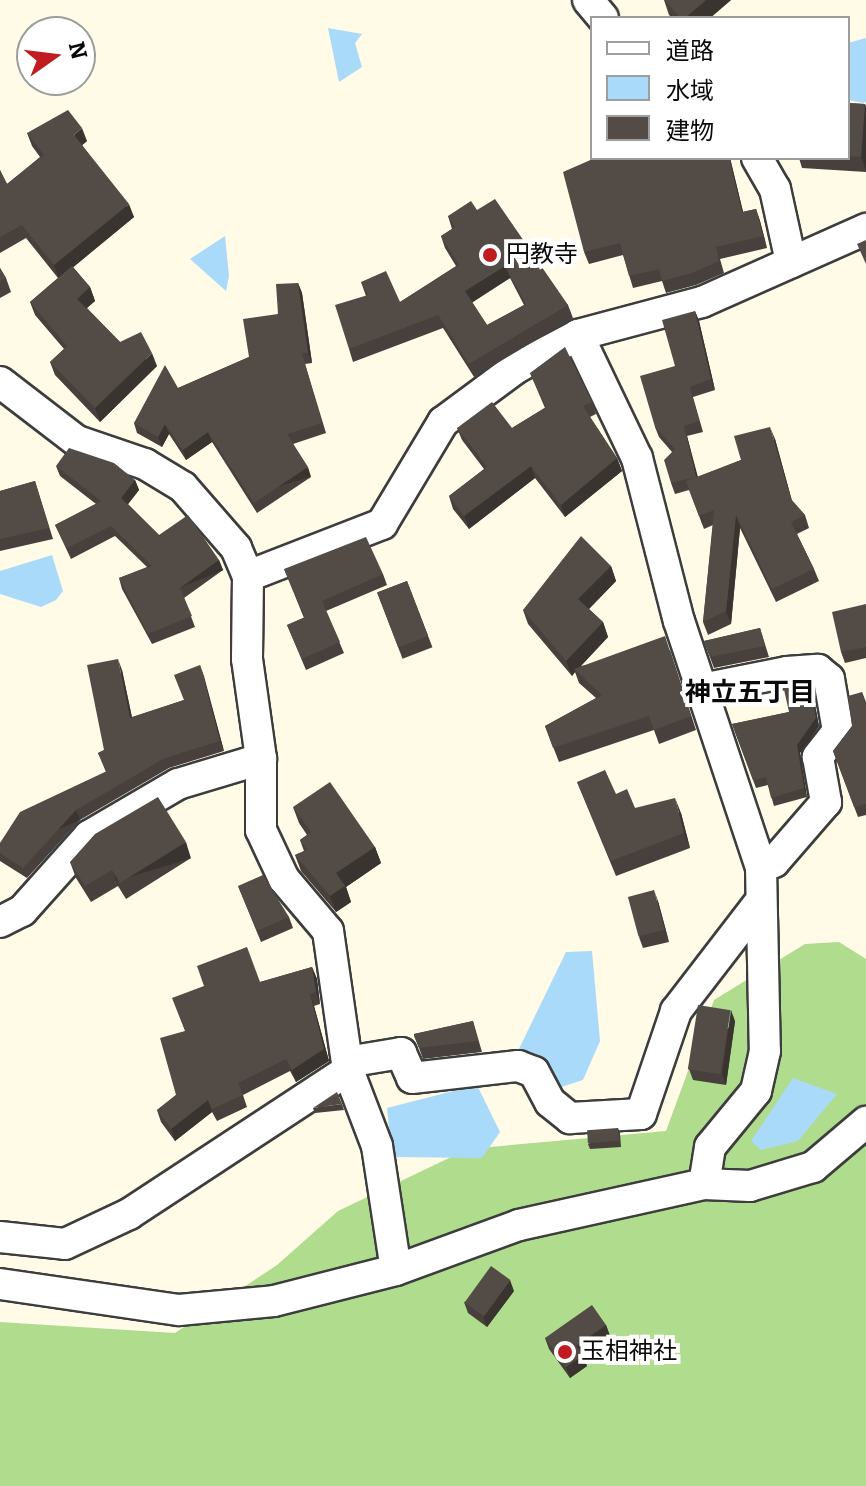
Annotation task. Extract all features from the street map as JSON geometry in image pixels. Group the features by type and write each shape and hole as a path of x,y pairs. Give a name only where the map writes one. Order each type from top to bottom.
{"street":[{"path":"588,0 601,16"},
{"path":"758,160 775,189 791,262"},
{"path":"248,576 382,524 443,422 516,368 578,335 702,302 866,229"},
{"path":"578,335 637,458 702,689 761,867 757,906 765,1051 756,1091 710,1147 704,1184"},
{"path":"0,382 77,441 145,464 183,487 236,548 248,576 247,659 261,759 261,830 284,879 328,931 348,1066 377,1146 396,1270"},
{"path":"702,689 787,672 818,670 829,679 838,731 818,757 826,802 774,862 761,867"},
{"path":"0,922 22,911 89,836 178,784 261,759"},
{"path":"0,1237 65,1244 129,1214 348,1066 401,1053 412,1078 518,1066 534,1072 550,1102 570,1118 641,1114 676,1011 757,906"},
{"path":"0,1284 179,1310 274,1301 396,1270 519,1225 704,1184 750,1186 813,1167 866,1122"}],"green space":[{"path":"839,942 866,959 866,1486 0,1486 0,1322 175,1333 277,1265 338,1211 468,1149 666,1131 714,1000 805,944"}],"water":[{"path":"328,28 362,34 355,43 362,67 339,82"},
{"path":"866,38 864,103 850,100 850,42"},
{"path":"225,236 229,276 226,291 190,259"},
{"path":"52,555 63,591 56,600 41,607 0,594 0,571"},
{"path":"592,951 600,1041 583,1080 552,1090 516,1055 566,952"},
{"path":"793,1078 837,1094 798,1141 761,1150 751,1141"},
{"path":"477,1085 500,1132 482,1158 392,1157 387,1108"}],"building":[{"path":"665,0 706,0 687,16 678,16"},
{"path":"850,103 865,104 861,157 850,156"},
{"path":"68,110 82,128 74,135 129,204 54,265 22,225 0,237 0,170 7,184 44,155 27,133"},
{"path":"590,160 729,160 742,212 756,209 763,236 716,247 719,261 692,273 662,281 659,269 629,276 620,243 584,252 563,172"},
{"path":"495,199 568,305 469,364 438,315 349,349 335,305 368,295 361,282 386,271 400,302 459,265 441,236 455,227 448,216 471,201 477,210","holes":["505,266 526,304 487,325 465,291"]},
{"path":"866,240 866,264 857,244"},
{"path":"72,266 90,287 77,299 120,342 141,332 152,353 95,408 50,362 67,346 30,302"},
{"path":"298,283 308,353 302,353 322,423 287,434 308,467 254,503 208,432 183,450 165,424 158,437 134,423 165,365 178,388 249,357 243,319 278,314 276,284"},
{"path":"695,311 711,379 690,387 699,421 684,426 696,477 671,483 664,460 675,449 655,427 640,376 675,366 662,320"},
{"path":"565,347 592,402 583,406 617,458 561,505 531,466 464,516 449,496 487,467 457,428 492,402 512,428 546,407 530,373"},
{"path":"770,427 791,499 805,515 791,522 814,569 772,589 736,515 726,611 703,622 714,510 699,516 686,481 741,460 734,436"},
{"path":"69,448 114,463 135,480 121,498 159,535 188,515 219,560 180,588 192,616 148,634 119,578 152,566 111,526 67,548 55,525 101,501 56,466"},
{"path":"35,481 49,528 0,539 0,491"},
{"path":"581,536 611,566 578,599 603,622 566,661 523,610"},
{"path":"366,537 383,574 322,601 340,642 302,659 287,625 305,617 284,569"},
{"path":"407,581 428,636 398,648 377,592"},
{"path":"866,604 866,647 841,652 832,612"},
{"path":"760,628 765,646 710,657 704,641"},
{"path":"665,636 691,716 654,730 649,716 553,748 545,726 602,695 574,669"},
{"path":"118,659 130,718 184,700 174,675 200,665 220,741 165,758 76,810 23,868 0,853 0,843 20,812 107,771 98,753 104,750 87,665"},
{"path":"809,680 816,718 797,745 804,788 771,798 766,777 753,780 732,724 789,712 783,685"},
{"path":"862,692 866,705 866,804 854,807 833,751 852,726 848,696"},
{"path":"605,770 616,794 627,789 635,808 675,798 684,833 611,861 577,782"},
{"path":"330,782 375,847 336,873 345,886 330,896 295,855 307,850 300,840 311,832 293,807"},
{"path":"158,797 186,842 120,883 112,870 85,886 70,862 95,834"},
{"path":"263,875 289,917 257,931 238,886"},
{"path":"654,890 665,930 639,937 628,897"},
{"path":"247,947 260,982 312,967 316,992 310,994 324,1049 292,1070 286,1059 238,1083 243,1095 212,1109 208,1100 171,1129 157,1110 176,1095 160,1038 185,1031 172,998 204,986 197,966"},
{"path":"698,1005 731,1010 720,1074 688,1069"},
{"path":"473,1021 478,1041 419,1048 414,1036 414,1034"},
{"path":"337,1092 342,1104 313,1108"},
{"path":"618,1128 619,1141 588,1143 587,1130"},
{"path":"491,1266 510,1280 484,1317 465,1302"},
{"path":"592,1305 606,1325 576,1346 583,1355 566,1367 545,1338"}],"place":[{"name":"円教寺","path":"490,255"},
{"name":"玉相神社","path":"565,1352"}],"district":[{"name":"神立五丁目","path":"750,693"}]}
